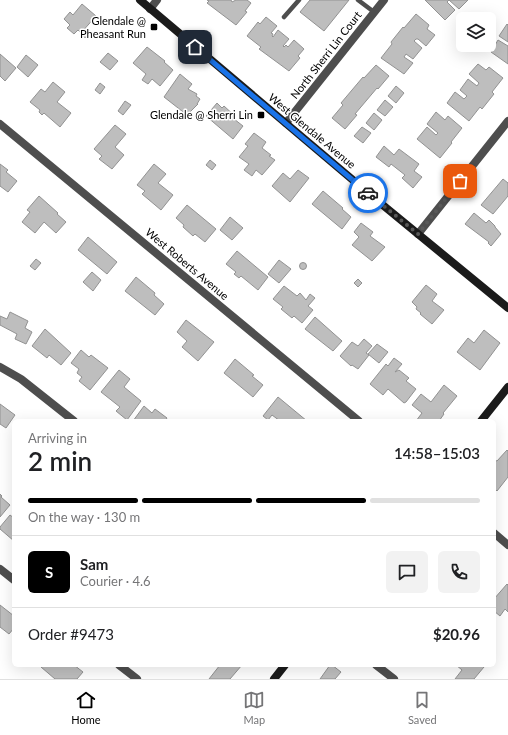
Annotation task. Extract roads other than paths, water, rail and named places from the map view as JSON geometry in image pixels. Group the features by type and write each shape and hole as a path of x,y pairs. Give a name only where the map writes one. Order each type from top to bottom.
{"street":[{"name":"West Glendale Avenue","path":"140,0 286,124 508,308"},
{"path":"150,9 157,0"},
{"name":"North Sherri Lin Court","path":"286,124 384,0"},
{"path":"418,234 508,121"},
{"name":"West Roberts Avenue","path":"0,124 357,419"},
{"path":"3,369 21,379 71,419"},
{"path":"482,419 508,387"},
{"path":"496,535 508,545"},
{"path":"0,569 12,578"},
{"path":"122,667 137,679"},
{"path":"274,679 283,667"},
{"path":"379,667 394,679"}],"lane":[{"path":"284,17 298,0"},
{"path":"358,0 374,12"}],"place":[{"name":"Glendale @ Pheasant Run","path":"154,27"},
{"name":"Glendale @ Sherri Lin","path":"261,115"}]}
